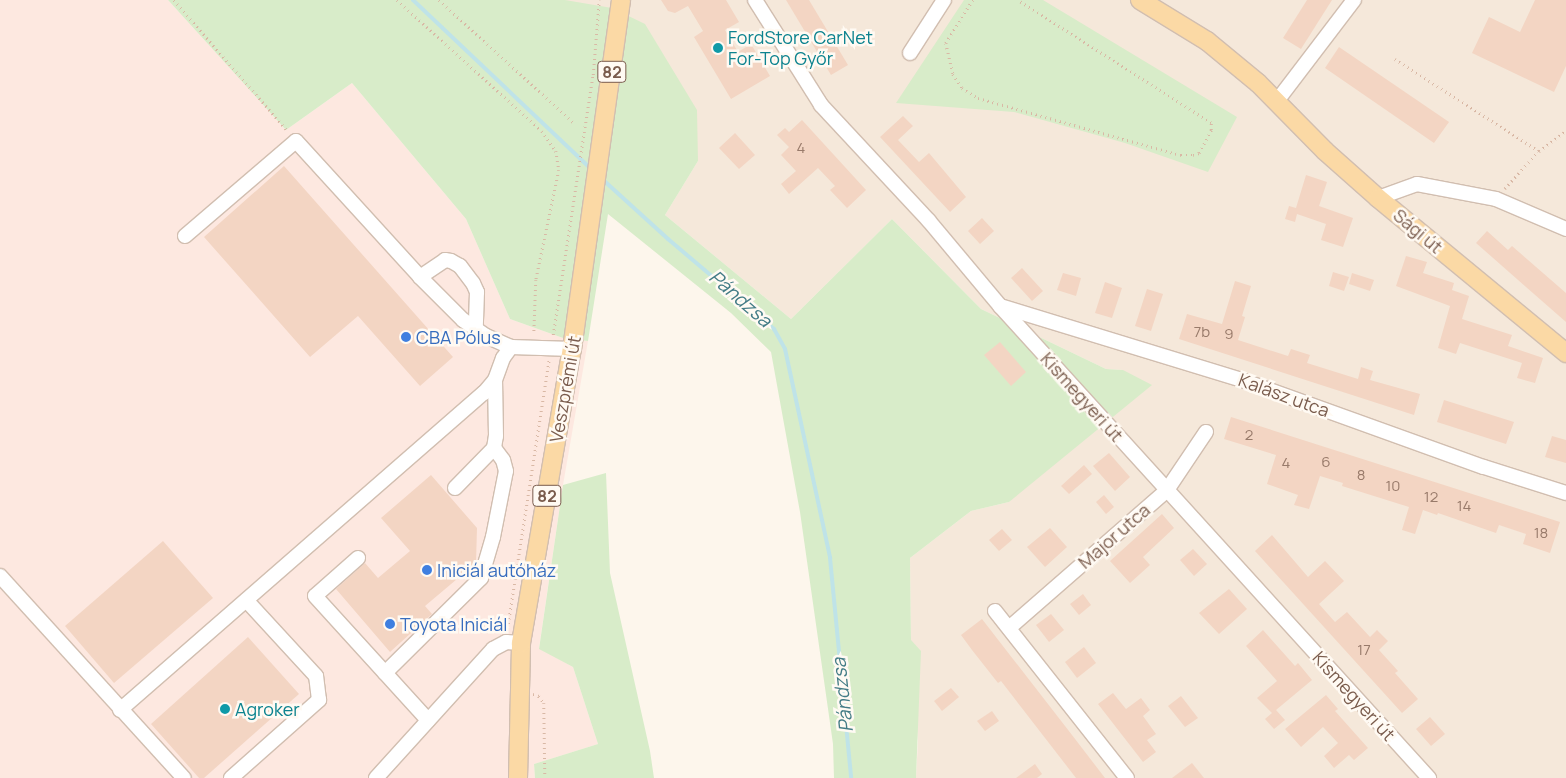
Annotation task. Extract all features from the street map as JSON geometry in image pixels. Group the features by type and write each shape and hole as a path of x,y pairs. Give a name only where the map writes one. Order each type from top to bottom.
{"main road":[{"name":"Veszprémi út","path":"518,778 518,690 514,642 572,349 622,0"},
{"name":"Sági út","path":"1140,0 1207,41 1277,101 1325,151 1378,198 1566,353"}],"street":[{"name":"Kismegyeri út","path":"755,0 821,105 929,221 1000,306 1429,778"},
{"path":"910,53 944,0"},
{"path":"1277,101 1335,28 1354,0"},
{"path":"184,236 296,141 420,277 463,320 476,330 496,342 511,347 572,349"},
{"path":"1378,198 1417,184 1496,199 1566,229"},
{"path":"420,277 445,260 460,266 473,283 477,292 476,330"},
{"name":"Kalász utca","path":"1000,306 1239,378 1484,467 1566,493"},
{"path":"455,488 494,448 496,436 495,380 503,358 511,347"},
{"path":"120,710 477,398 495,380"},
{"path":"477,398 478,405 484,410 490,409 495,402"},
{"name":"Major utca","path":"1008,628 1166,490 1206,432"},
{"path":"385,673 481,578 493,537 506,471 503,460 494,448"},
{"path":"358,558 315,596 428,720"},
{"path":"0,576 120,710 184,778"},
{"path":"231,778 319,700 316,676 246,600"},
{"path":"995,611 1127,778"},
{"path":"376,778 478,663 493,649 514,642"}],"path":[{"path":"174,0 269,107 296,141"},
{"path":"397,0 542,131 556,151 559,170 536,280 534,348"},
{"path":"439,0 574,123"},
{"path":"514,642 508,610 578,177 593,75 599,0"},
{"path":"973,0 946,43 953,74 962,88 978,98 1181,155 1193,155 1199,152 1210,130 1211,122 1017,0"},
{"path":"1395,59 1539,151"},
{"path":"1496,199 1539,151 1566,131"},
{"path":"518,690 539,696 544,703 546,778"}],"shaded area":[{"path":"0,0 168,0 286,130 352,83 466,219 510,319 563,338 588,341 563,485 539,648 573,667 598,744 534,764 535,778 0,778"},
{"path":"565,0 1566,0 1566,778 916,778 918,741 911,640 910,558 971,511 1009,502 1123,370 1106,369 981,309 892,219 791,319 665,215 698,161"}],"green space":[{"path":"168,0 565,0 612,8 645,24 697,110 698,161 665,215 791,319 892,219 981,309 1106,369 1123,370 1152,385 1009,502 971,511 910,558 911,640 921,651 916,778 834,778 833,744 800,512 771,352 731,313 608,214 588,341 563,338 510,319 466,219 352,83 286,130"},
{"path":"964,0 1043,0 1237,117 1208,172 1125,143 1014,112 896,103"},
{"path":"606,473 610,573 650,751 654,778 535,778 534,764 598,744 573,667 539,649 563,485"}],"building":[{"name":"FordStore CarNet For-Top Győr","path":"661,0 726,0 739,22 725,30 738,52 751,44 770,76 731,99 694,37 703,31 688,6 675,13 668,11"},
{"path":"786,0 809,0 848,65 831,75"},
{"path":"1307,0 1332,0 1301,49 1283,38"},
{"path":"1535,0 1566,0 1566,66 1554,92 1472,53 1489,17 1520,32"},
{"path":"1339,47 1449,122 1434,143 1325,68"},
{"path":"903,116 913,126 898,140 919,162 929,153 966,197 950,212 880,137"},
{"path":"802,120 866,190 847,208 830,190 835,186 818,168 789,194 781,184 796,171 781,155 789,147 777,135 785,128 789,132"},
{"path":"735,133 755,155 739,169 719,148"},
{"path":"284,166 453,357 420,386 358,316 310,357 204,237"},
{"path":"1306,175 1327,182 1319,206 1353,218 1343,247 1321,240 1326,224 1297,214 1295,222 1285,219 1289,206 1296,208"},
{"path":"982,218 994,231 980,244 968,231"},
{"path":"1487,231 1508,250 1512,246 1566,293 1566,322 1476,243"},
{"path":"1406,256 1427,262 1423,273 1454,283 1452,290 1469,296 1462,319 1512,335 1508,346 1543,358 1535,383 1517,378 1522,363 1460,343 1456,354 1438,348 1450,306 1396,286"},
{"path":"1022,268 1043,291 1032,301 1011,278"},
{"path":"1333,272 1349,277 1344,291 1329,286"},
{"path":"1063,273 1081,278 1076,296 1057,290"},
{"path":"1352,273 1374,280 1370,291 1349,284"},
{"path":"1235,281 1251,286 1242,316 1245,317 1238,340 1288,356 1291,349 1310,355 1307,363 1358,379 1361,367 1373,371 1370,380 1420,394 1414,415 1179,339 1187,314 1222,324"},
{"path":"1105,282 1122,288 1112,318 1095,313"},
{"path":"1147,289 1163,294 1151,331 1135,326"},
{"path":"1000,342 1026,372 1011,386 984,355"},
{"path":"1444,400 1514,422 1506,444 1437,422"},
{"path":"1231,417 1560,522 1550,553 1523,544 1526,534 1499,525 1496,533 1438,513 1437,515 1423,510 1415,534 1402,530 1409,507 1342,486 1343,483 1320,476 1309,509 1294,505 1298,495 1267,484 1276,455 1224,439"},
{"path":"1552,436 1566,440 1566,463 1545,457"},
{"path":"1109,453 1130,477 1115,491 1093,466"},
{"path":"1084,465 1092,474 1069,494 1061,486"},
{"name":"Iniciál autóház","path":"431,475 477,528 476,563 425,606 432,614 390,652 336,589 365,563 378,578 410,551 381,518"},
{"path":"1104,495 1114,507 1106,514 1096,502"},
{"path":"1162,514 1174,528 1143,557 1150,565 1130,583 1110,561"},
{"path":"1050,528 1067,547 1045,567 1027,547"},
{"path":"1002,529 1012,540 999,551 989,540"},
{"path":"1272,535 1308,577 1325,561 1344,581 1319,604 1335,622 1347,612 1370,637 1377,630 1388,641 1379,650 1398,671 1395,673 1418,699 1402,713 1255,551"},
{"path":"163,541 213,598 114,683 65,626"},
{"path":"1193,549 1207,564 1194,576 1180,560"},
{"path":"1229,589 1247,609 1219,634 1199,613"},
{"path":"1083,594 1091,605 1079,615 1070,604"},
{"path":"1051,614 1064,630 1049,642 1036,625"},
{"path":"982,619 1105,778 1076,778 1001,681 998,683 972,650 961,635"},
{"path":"1263,630 1295,666 1298,663 1312,680 1276,710 1285,720 1274,729 1265,719 1272,713 1257,698 1277,681 1246,646"},
{"name":"Agroker","path":"248,637 299,694 204,778 199,778 151,724"},
{"path":"1084,647 1096,663 1077,678 1065,662"},
{"path":"951,688 959,697 942,711 934,701"},
{"path":"1113,693 1126,709 1141,698 1150,710 1143,716 1156,734 1147,740 1156,752 1143,762 1098,704"},
{"path":"1326,695 1338,709 1335,711 1368,748 1354,760 1349,755 1334,768 1324,756 1338,743 1323,727 1301,747 1285,729"},
{"path":"1181,696 1198,718 1185,727 1168,706"},
{"path":"992,711 999,721 985,731 977,721"},
{"path":"1430,717 1445,734 1431,746 1416,729"},
{"path":"1192,763 1204,778 1172,778"},
{"path":"1035,764 1042,774 1037,778 1016,778"}],"waterway":[{"name":"Pándzsa","path":"413,0 592,170"},
{"name":"Pándzsa","path":"601,178 668,239 774,329 785,349 830,558 851,778"}],"place":[{"name":"FordStore CarNet For-Top Győr","path":"718,48"},
{"name":"CBA Pólus","path":"406,337"},
{"name":"Iniciál autóház","path":"427,570"},
{"name":"Toyota Iniciál","path":"390,624"},
{"name":"Agroker","path":"225,709"}]}
